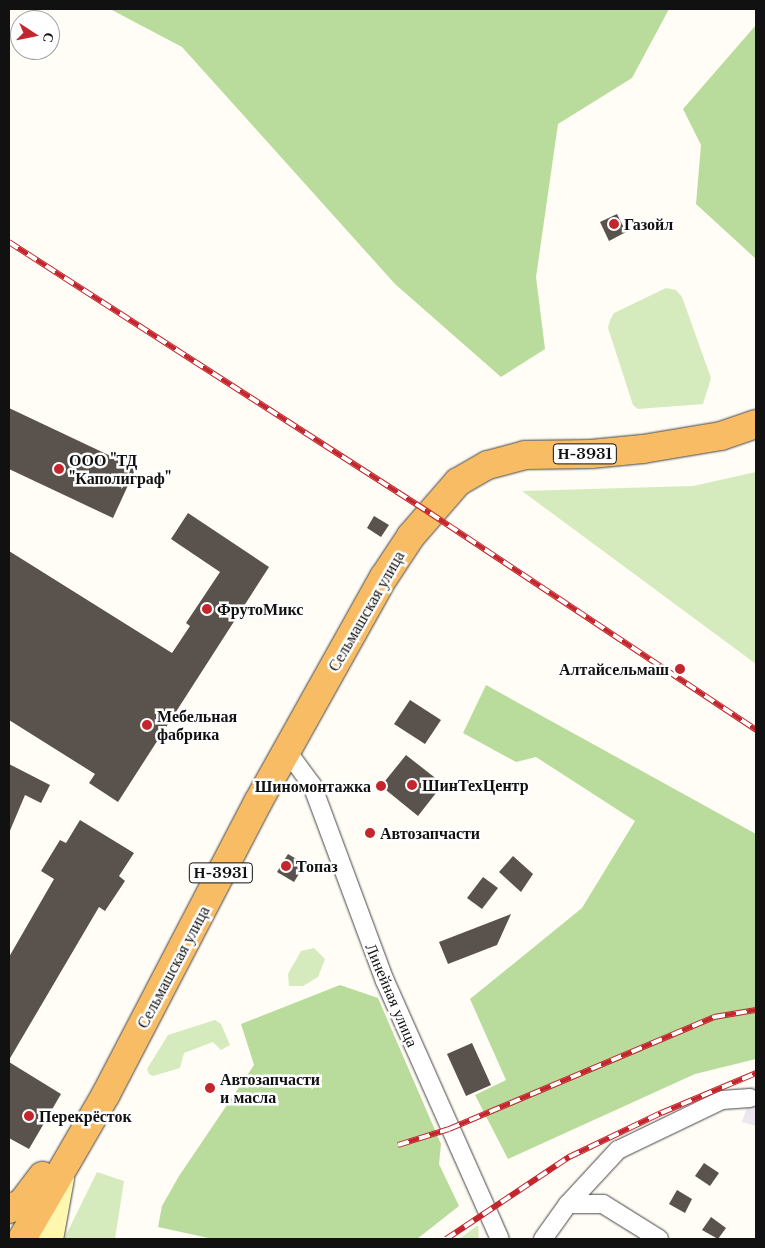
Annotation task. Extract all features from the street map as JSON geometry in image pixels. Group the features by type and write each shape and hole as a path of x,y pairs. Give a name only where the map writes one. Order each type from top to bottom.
{"highway":[{"name":"Сельмашская улица","path":"22,1239 81,1136 286,751 384,577 430,513 458,482 488,465 525,455 591,454 643,449 721,436 756,424"},
{"path":"9,1209 22,1203 59,1148 70,1138 81,1136"}],"main road":[{"path":"50,1239 63,1167"}],"street":[{"name":"Линейная улица","path":"286,751 312,785 385,981 500,1239"},
{"path":"543,1239 568,1204 618,1150 722,1100 750,1098"},
{"path":"568,1204 603,1204 659,1239"}],"shaded area":[{"path":"756,1086 756,1126 742,1122 750,1098 746,1088"}],"green space":[{"path":"110,9 669,9 632,78 558,124 536,277 545,349 501,377 395,284 182,47"},
{"path":"756,25 756,259 696,204 701,145 683,109"},
{"path":"666,288 676,290 682,297 711,378 703,404 638,409 633,405 608,328 614,313"},
{"path":"756,472 756,664 522,491 693,486"},
{"path":"486,685 756,834 756,1059 695,1074 508,1159 475,1095 506,1080 470,999 582,908 635,821 536,757 516,762 463,733"},
{"path":"314,948 325,959 318,977 303,986 289,986 288,974 301,951"},
{"path":"340,985 378,998 441,1144 439,1164 459,1206 417,1239 213,1239 158,1227 162,1206 179,1176 254,1065 241,1024"},
{"path":"215,1020 221,1024 230,1045 221,1050 213,1042 184,1053 180,1068 153,1076 149,1074 147,1069 168,1035"},
{"path":"97,1172 124,1181 115,1239 64,1239"},
{"path":"478,1225 479,1239 459,1239"}],"building":[{"path":"617,214 626,232 609,241 600,222"},
{"path":"9,408 136,468 113,518 9,469"},
{"path":"188,513 269,567 118,802 89,783 95,774 9,720 9,551 172,653 190,626 186,623 220,572 171,539"},
{"path":"374,516 389,525 381,537 367,528"},
{"path":"410,700 441,720 425,744 394,724"},
{"name":"ШинТехЦентр","path":"406,755 443,784 418,816 381,786"},
{"path":"9,764 50,785 41,803 25,795 9,833"},
{"path":"80,820 134,853 119,876 125,881 105,911 99,907 9,1060 9,957 54,879 41,871 60,840 66,843"},
{"path":"288,854 305,864 294,882 277,872"},
{"path":"513,856 533,874 521,892 499,872"},
{"path":"483,877 498,888 482,909 467,898"},
{"path":"511,914 497,945 448,964 439,942"},
{"path":"472,1043 491,1085 466,1096 447,1054"},
{"name":"Перекрёсток","path":"9,1062 61,1094 29,1149 9,1138"},
{"path":"704,1163 719,1173 710,1186 695,1176"},
{"path":"677,1190 692,1199 685,1213 669,1204"},
{"path":"711,1217 726,1228 718,1239 702,1230"}],"railway":[{"path":"9,242 430,513 756,730"},
{"path":"398,1145 449,1129 714,1017 756,1010"},
{"path":"446,1239 569,1157 661,1113 756,1073"}],"place":[{"name":"Газойл","path":"614,224"},
{"name":"ООО \"ТД \"Каполиграф\"","path":"59,469"},
{"name":"ФрутоМикс","path":"207,609"},
{"name":"Алтайсельмаш","path":"680,669"},
{"name":"Мебельная фабрика","path":"147,725"},
{"name":"ШинТехЦентр","path":"412,785"},
{"name":"Шиномонтажка","path":"381,786"},
{"name":"Автозапчасти","path":"370,833"},
{"name":"Топаз","path":"286,866"},
{"name":"Автозапчасти и масла","path":"210,1088"},
{"name":"Перекрёсток","path":"29,1116"}]}
